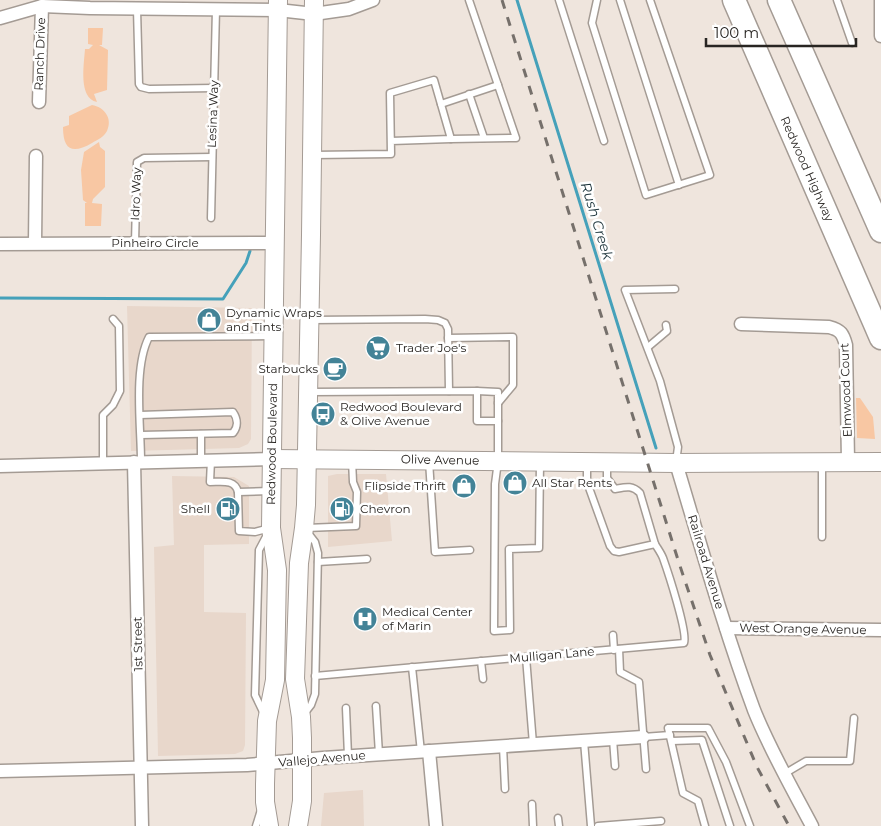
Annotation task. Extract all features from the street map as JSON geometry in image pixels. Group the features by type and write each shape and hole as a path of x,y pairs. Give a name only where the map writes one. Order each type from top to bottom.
{"highway":[{"name":"Redwood Highway","path":"734,0 881,338"},
{"path":"779,0 881,231"}],"main road":[{"name":"Redwood Boulevard","path":"269,826 265,802 267,720 275,680 277,570 271,528 278,5"},
{"path":"301,824 301,716 295,679 299,563 304,528 308,392 314,7"},
{"name":"Olive Avenue","path":"272,458 676,463 881,462"}],"street":[{"name":"Ranch Drive","path":"0,18 42,6 90,4 137,8 179,4 216,9 278,5 314,7 349,5 373,0"},
{"path":"880,0 881,36"},
{"name":"Ranch Drive","path":"38,102 42,6"},
{"path":"35,243 36,156"},
{"name":"Pinheiro Circle","path":"0,244 274,243"},
{"name":"Elmwood Court","path":"741,324 830,327 843,334 846,345 848,461"},
{"name":"Olive Avenue","path":"0,466 272,458"},
{"name":"1st Street","path":"138,461 142,826"},
{"name":"Railroad Avenue","path":"676,463 726,628 755,712 784,774 812,826"},
{"name":"West Orange Avenue","path":"726,628 881,630"},
{"name":"Vallejo Avenue","path":"0,771 266,764 348,756 643,737"},
{"path":"425,752 436,826"}],"lane":[{"path":"391,141 516,138 470,0"},
{"path":"559,0 604,141"},
{"path":"604,0 597,1 592,23 646,195 710,175 650,0"},
{"path":"620,0 679,185"},
{"path":"838,0 852,43"},
{"path":"137,8 139,84 141,88 214,88"},
{"name":"Lesina Way","path":"211,218 216,9"},
{"path":"312,155 391,154 390,94 434,80 451,139"},
{"path":"441,104 498,85"},
{"path":"469,94 484,138"},
{"name":"Idro Way","path":"135,243 137,162 144,158 212,157"},
{"name":"Railroad Avenue","path":"674,288 625,290 660,381 678,447 676,463"},
{"path":"103,463 103,415 113,405 120,391 119,326 113,319"},
{"path":"310,320 425,319 438,320 445,323 448,329 449,390"},
{"path":"648,347 668,331 666,325"},
{"path":"138,461 141,435 139,374 144,347 149,337 273,336"},
{"path":"448,338 513,338 514,385 498,403"},
{"path":"308,392 449,390 498,392 494,631 510,630 509,549 539,548 540,462"},
{"path":"477,391 477,421 498,421"},
{"path":"140,415 234,412 236,416 236,429 233,433 141,435"},
{"path":"201,434 210,482 232,483 237,486 239,531 255,532 271,528"},
{"path":"304,528 356,526 357,492 353,482 352,459"},
{"path":"429,460 434,552 470,550"},
{"path":"587,462 588,485 610,546 614,551 619,552 655,544 640,493 629,486 616,489 608,478 607,462"},
{"path":"822,462 822,537"},
{"path":"238,492 272,491"},
{"path":"301,716 311,705 315,694 318,562 315,542 304,528"},
{"name":"Mulligan Lane","path":"315,676 682,644 685,640 683,624 663,557 655,544"},
{"path":"318,562 367,559"},
{"path":"613,635 620,672 639,682 646,769"},
{"path":"526,657 532,744"},
{"path":"481,661 483,679"},
{"path":"412,667 425,752"},
{"path":"376,706 379,754"},
{"path":"346,708 348,756"},
{"path":"784,774 806,760 850,760 854,718"},
{"path":"705,826 698,801 683,793 668,728 708,728 726,762 750,826"},
{"path":"643,737 715,741"},
{"path":"613,739 615,766"},
{"path":"702,740 730,826"},
{"path":"584,741 591,826"},
{"path":"503,746 505,789"},
{"path":"256,826 265,802"},
{"path":"532,804 533,826"},
{"path":"558,818 559,826"},
{"path":"598,826 660,821"}],"shaded area":[{"path":"88,28 103,28 102,45 99,45 108,50 107,90 94,94 97,102 87,94 84,80 85,49 89,49 93,45 88,44"},
{"path":"92,105 100,108 106,114 109,122 107,131 100,138 79,149 70,148 67,146 63,135 63,127 69,125 69,116"},
{"path":"99,142 100,147 105,151 105,187 93,199 92,203 102,204 101,226 85,226 85,203 87,203 83,200 81,170 84,152"},
{"path":"127,306 252,308 251,439 248,444 239,448 131,451"},
{"path":"856,398 860,398 873,417 875,439 857,438"},
{"path":"337,474 386,474 392,541 328,547 328,476"},
{"path":"172,476 234,477 249,486 249,544 204,545 204,612 246,613 245,745 243,751 235,754 158,756 154,547 174,545"},
{"path":"363,790 364,826 321,826 324,793"}],"waterway":[{"name":"Rush Creek","path":"517,0 656,448"},
{"path":"0,298 223,299 246,263 250,251"}],"railway":[{"path":"502,0 679,563 710,655 757,767 789,826"}],"place":[{"name":"Dynamic Wraps and Tints","path":"209,320"},
{"name":"Trader Joe's","path":"378,348"},
{"name":"Starbucks","path":"335,369"},
{"name":"Redwood Boulevard & Olive Avenue","path":"323,414"},
{"name":"All Star Rents","path":"515,483"},
{"name":"Flipside Thrift","path":"464,486"},
{"name":"Shell","path":"228,509"},
{"name":"Chevron","path":"342,509"},
{"name":"Medical Center of Marin","path":"365,619"}]}
